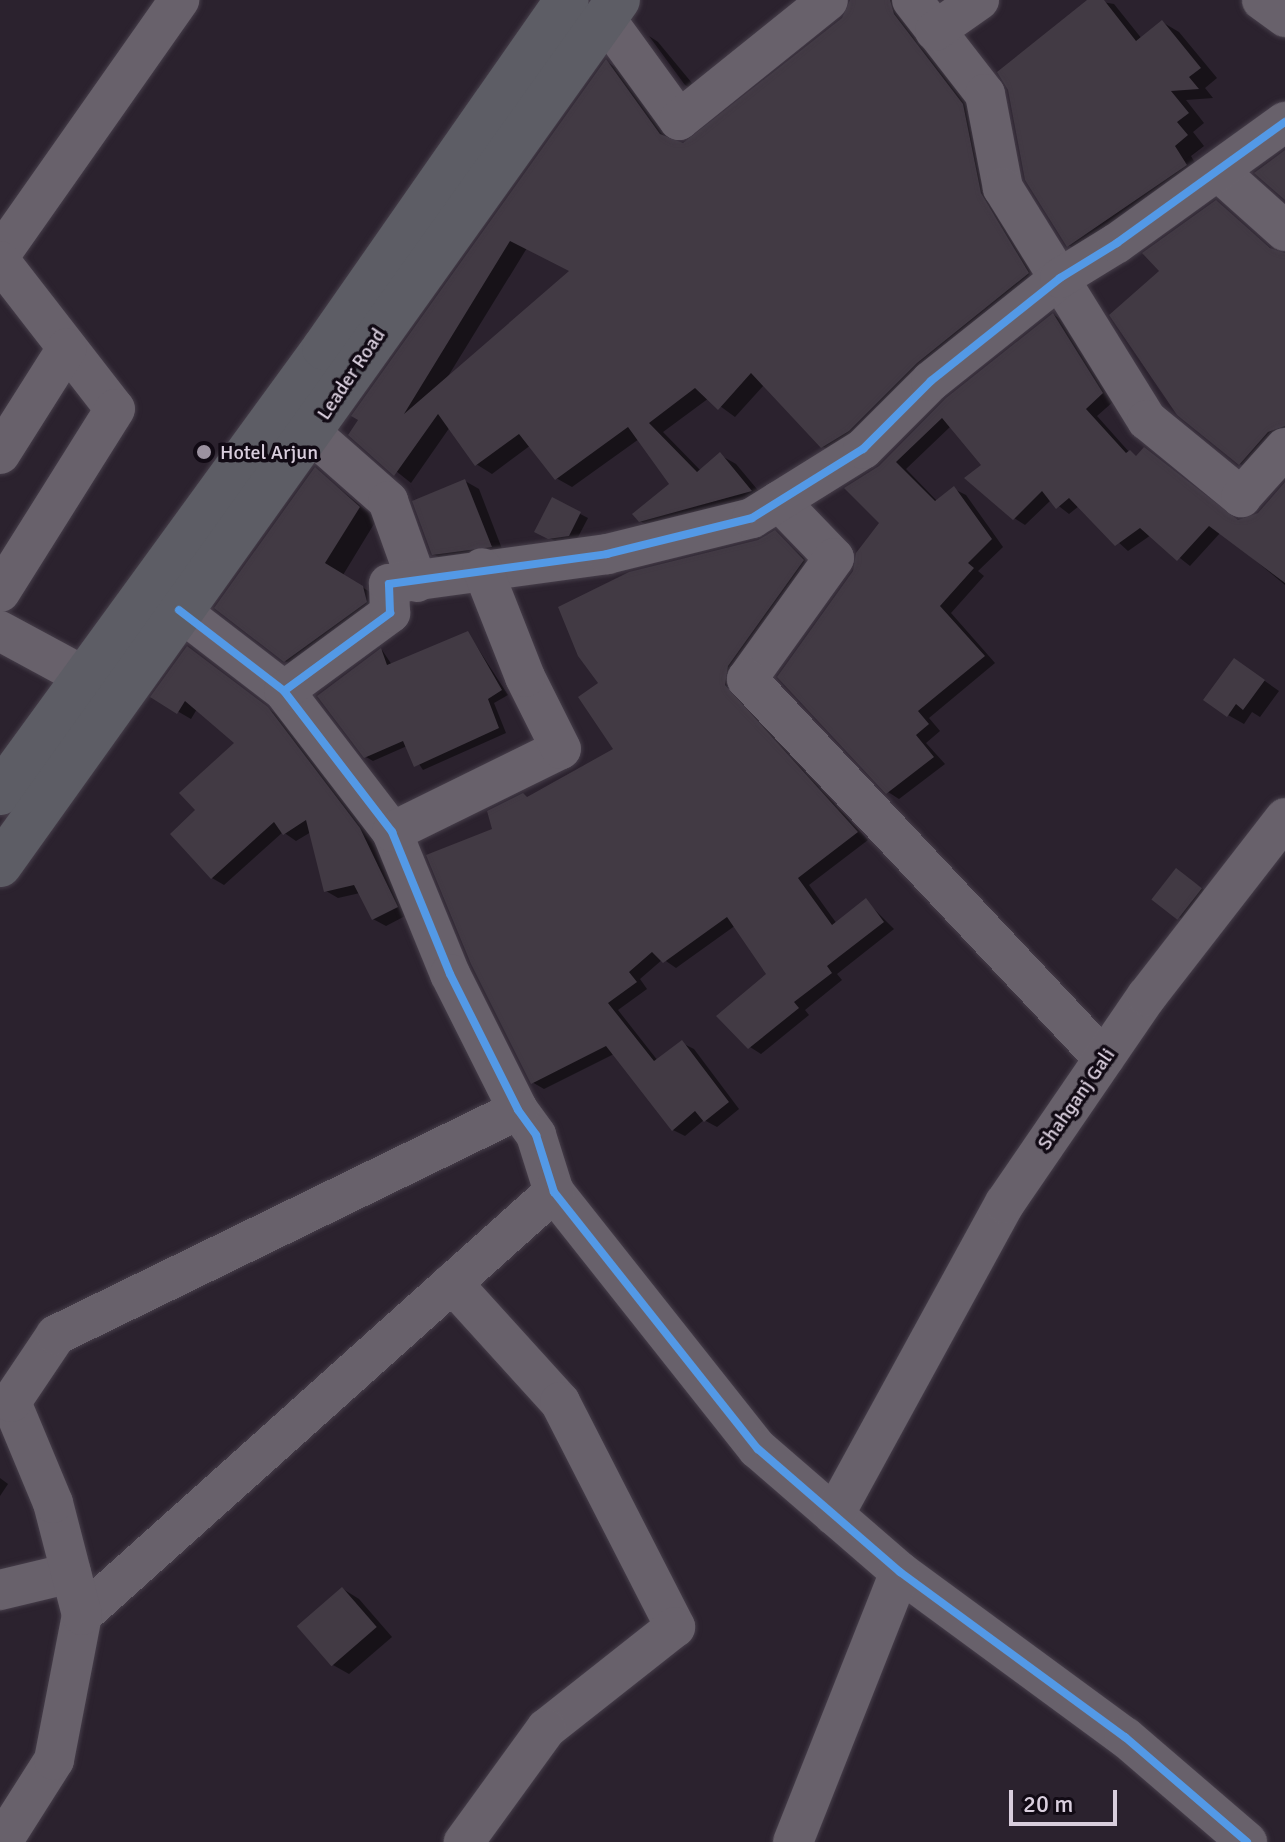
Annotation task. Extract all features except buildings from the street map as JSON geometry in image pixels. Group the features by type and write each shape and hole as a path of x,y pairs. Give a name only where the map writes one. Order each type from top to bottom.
{"main road":[{"name":"Leader Road","path":"0,865 149,662 179,610 311,433 597,6"},
{"name":"Leader Road","path":"0,793 324,348 597,6"}],"street":[{"path":"0,255 179,0"},
{"path":"597,6 679,120 828,0"},
{"path":"979,0 924,16 985,94 1003,188 1147,420 1241,497 1285,448"},
{"path":"1262,0 1285,17"},
{"path":"284,691 390,613 389,584 417,582 482,568 622,551 752,518 863,449 931,381 1060,278 1285,122"},
{"path":"1218,171 1285,231"},
{"path":"0,261 115,409 0,592"},
{"path":"0,454 67,348"},
{"path":"311,433 388,501 417,582"},
{"path":"779,501 834,558 747,679 1104,1059"},
{"path":"392,832 561,749 525,677 482,568"},
{"path":"179,610 284,691 392,832 450,974 518,1110 536,1135 554,1192 758,1449 900,1572 1125,1737 1247,1842"},
{"path":"0,631 85,677"},
{"name":"Shahganj Gali","path":"834,1515 900,1401 1005,1203 1104,1059 1285,818"},
{"path":"2,1842 54,1760 82,1615 53,1503 11,1402 56,1335 518,1110"},
{"path":"82,1615 554,1192"},
{"path":"452,1283 560,1402 675,1627 546,1729 464,1842"},
{"path":"793,1842 900,1572"},
{"path":"0,1590 71,1573"}],"cycle path":[{"path":"284,691 390,613 389,584 607,554 752,518 863,449 931,381 1060,278 1117,243 1285,122"},
{"path":"179,610 284,691 392,832 450,974 518,1110 536,1135 554,1192 758,1449 900,1572 1125,1737 1247,1842"}],"place":[{"name":"Hotel Arjun","path":"204,452"}]}
